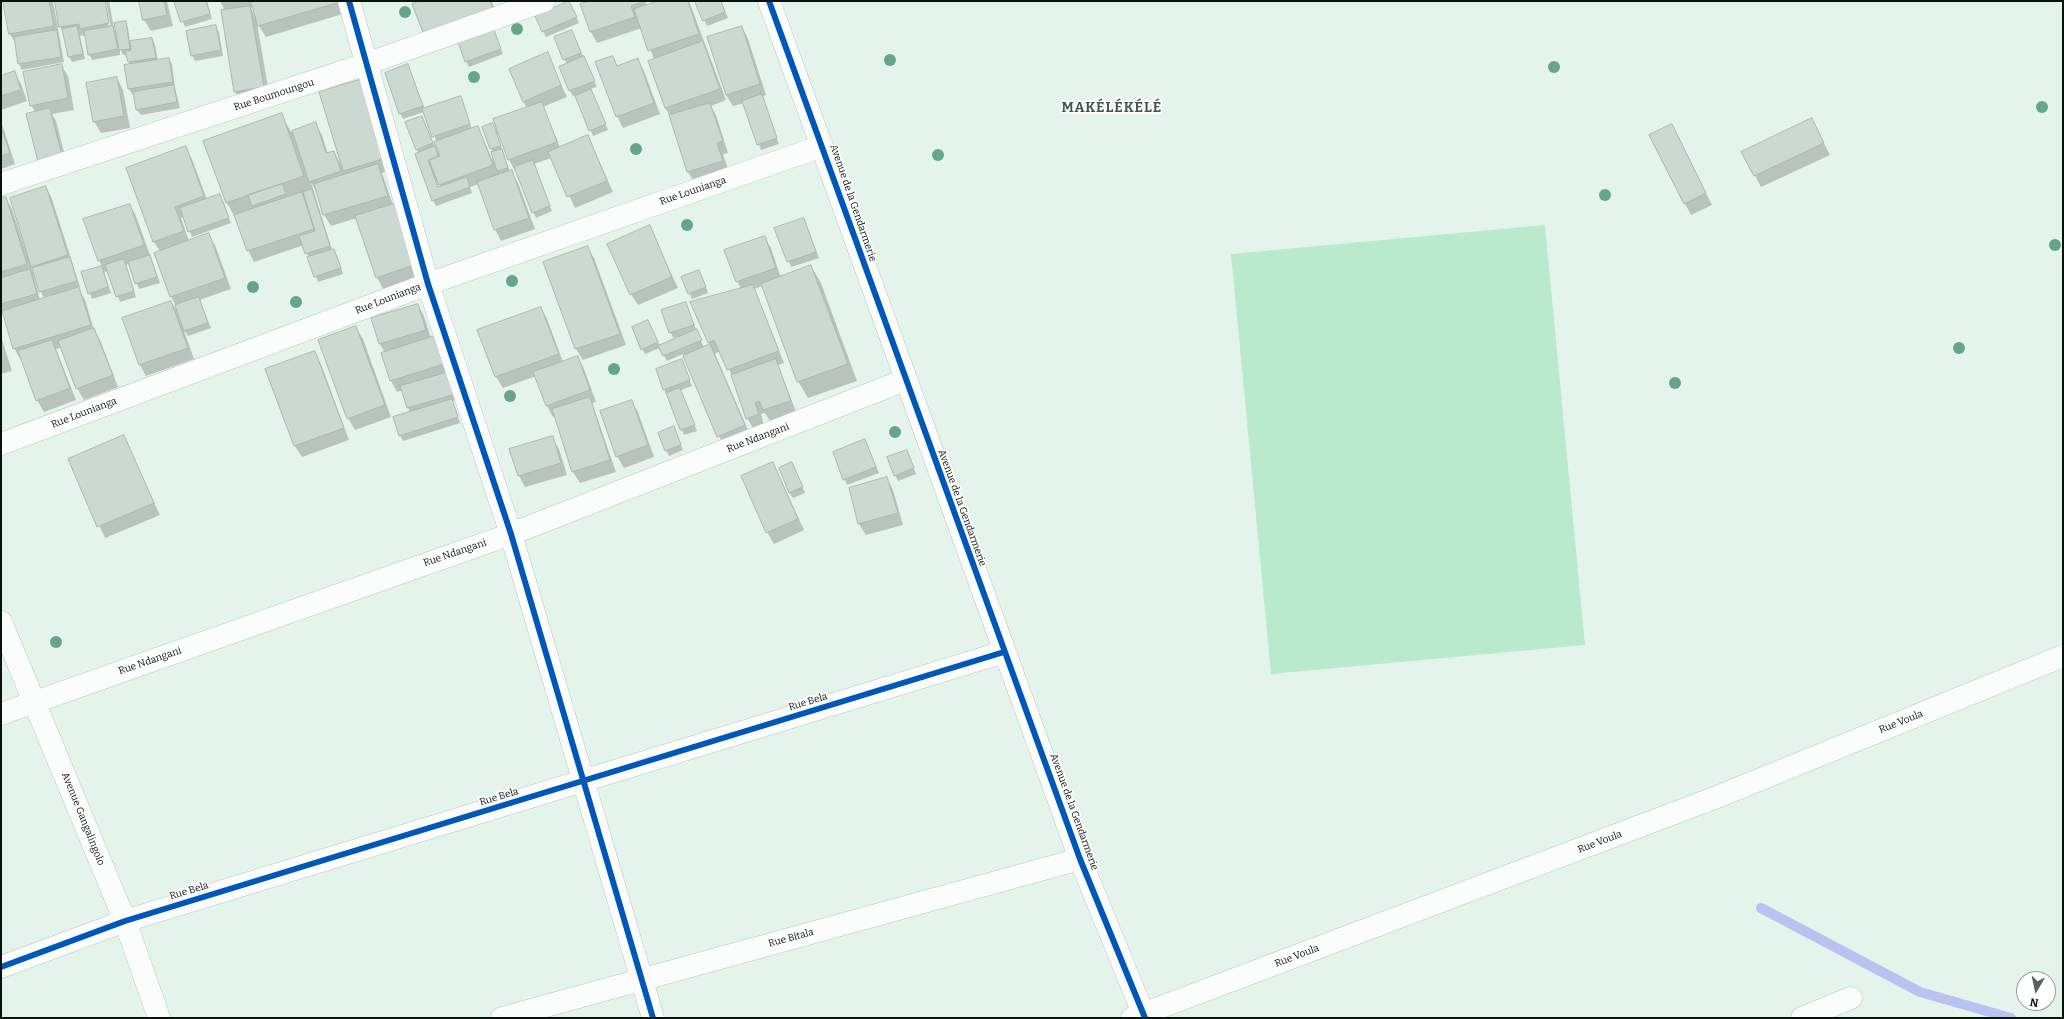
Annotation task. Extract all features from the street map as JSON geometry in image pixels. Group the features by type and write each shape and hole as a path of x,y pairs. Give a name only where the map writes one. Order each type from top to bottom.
{"street":[{"path":"349,1 428,284 511,534 583,782 643,978 653,1018"},
{"name":"Rue Boumoungou","path":"1,184 366,64 544,1"},
{"name":"Avenue de la Gendarmerie","path":"769,1 1004,652 1140,1017"},
{"name":"Rue Lounianga","path":"1,444 428,284 822,146"},
{"name":"Rue Ndangani","path":"1,714 511,534 905,380"},
{"name":"Avenue Gangalingolo","path":"1,622 125,921 159,1018"},
{"name":"Rue Bela","path":"1,967 125,921 1004,652"},
{"name":"Rue Voula","path":"1140,1017 1717,797 2063,656"},
{"name":"Rue Bitala","path":"502,1018 1080,859"},
{"path":"1802,1018 1851,998"}],"green space":[{"path":"1545,225 1585,645 1271,674 1231,254"}],"building":[{"path":"3,1 49,1 54,26 9,34"},
{"path":"55,1 105,1 109,23 80,29 79,24 59,27"},
{"path":"139,1 164,1 167,15 143,20"},
{"path":"174,1 206,1 210,14 181,22"},
{"path":"251,1 340,1 340,2 258,26"},
{"path":"420,1 490,1 493,9 424,35 412,4"},
{"path":"569,1 577,17 542,32 535,16"},
{"path":"590,1 643,2 631,6 635,17 590,32 580,4"},
{"path":"659,1 688,1 699,34 648,51 634,9"},
{"path":"695,1 721,1 725,12 703,21"},
{"path":"250,6 264,87 234,92 221,10"},
{"path":"126,21 130,49 119,50 114,23"},
{"path":"216,25 221,50 191,56 186,31"},
{"path":"77,26 83,54 68,57 62,29"},
{"path":"113,26 118,49 88,55 84,31"},
{"path":"742,26 760,84 726,95 707,37"},
{"path":"57,30 61,57 18,64 14,37"},
{"path":"494,30 501,49 465,62 458,42"},
{"path":"572,30 581,53 563,60 554,37"},
{"path":"152,38 156,58 128,62 125,51 131,50 130,41"},
{"path":"703,41 720,89 665,108 648,61"},
{"path":"548,52 561,85 523,102 509,69"},
{"path":"584,56 595,81 569,91 559,67"},
{"path":"613,56 617,66 638,58 654,103 616,117 595,62"},
{"path":"169,58 173,82 128,89 124,65"},
{"path":"62,64 68,98 30,106 23,72"},
{"path":"408,64 423,106 399,114 385,73"},
{"path":"15,71 21,90 1,96 1,76"},
{"path":"117,77 124,116 93,122 86,83"},
{"path":"363,79 386,158 343,171 319,92"},
{"path":"174,85 177,102 136,110 133,92"},
{"path":"591,89 606,124 589,131 575,96"},
{"path":"762,94 777,138 757,145 742,101"},
{"path":"461,96 470,124 432,137 422,109"},
{"path":"542,102 557,142 508,160 493,119"},
{"path":"710,103 723,141 717,143 723,161 687,172 669,115"},
{"path":"50,108 62,156 38,162 26,114"},
{"path":"282,113 304,176 226,203 203,141"},
{"path":"422,116 433,143 416,150 405,122"},
{"path":"1812,118 1824,143 1754,176 1741,152"},
{"path":"316,122 326,153 334,151 341,171 309,182 292,131"},
{"path":"493,123 501,146 490,149 482,127"},
{"path":"1672,124 1706,193 1684,204 1649,135"},
{"path":"478,126 493,165 439,185 429,160 440,156 434,142"},
{"path":"1,127 10,153 1,156"},
{"path":"588,135 607,181 567,197 548,152"},
{"path":"186,146 204,196 175,207 184,231 153,242 126,168"},
{"path":"435,146 438,156 428,160 438,187 467,177 470,187 432,201 415,154"},
{"path":"502,149 508,168 497,171 491,152"},
{"path":"533,160 550,206 532,213 514,167"},
{"path":"378,164 388,196 323,215 314,184"},
{"path":"512,170 529,218 494,230 477,182"},
{"path":"282,184 286,194 252,206 248,195"},
{"path":"46,186 68,255 31,267 10,198"},
{"path":"312,189 330,246 305,254 299,236 315,231 303,192"},
{"path":"302,192 314,229 247,251 234,215"},
{"path":"220,194 229,218 188,232 180,208"},
{"path":"6,197 27,264 1,272 1,198"},
{"path":"396,203 417,264 376,278 355,216"},
{"path":"130,204 144,245 98,261 83,219"},
{"path":"804,218 816,252 787,262 774,228"},
{"path":"650,225 672,277 630,295 607,244"},
{"path":"209,233 225,278 170,297 154,253"},
{"path":"765,236 776,268 736,282 724,250"},
{"path":"588,246 620,334 575,349 543,262"},
{"path":"334,249 341,268 314,277 307,257"},
{"path":"150,255 157,277 135,284 128,262"},
{"path":"70,257 77,281 39,292 32,268"},
{"path":"124,259 134,291 116,297 105,265"},
{"path":"811,265 848,364 797,382 761,284"},
{"path":"102,266 108,287 88,294 81,272"},
{"path":"30,269 37,294 1,304 1,278"},
{"path":"699,270 706,287 688,294 681,277"},
{"path":"753,285 779,351 727,370 714,340 708,343 690,302"},
{"path":"79,287 91,325 13,349 2,311"},
{"path":"199,297 208,323 184,331 175,305"},
{"path":"171,301 188,348 139,365 122,318"},
{"path":"686,302 694,325 669,333 661,310"},
{"path":"418,304 426,330 379,344 371,318"},
{"path":"541,307 559,354 495,377 477,330"},
{"path":"648,320 658,342 641,350 632,327"},
{"path":"356,326 385,405 347,419 318,340"},
{"path":"94,328 113,375 76,389 58,341"},
{"path":"697,329 702,340 663,356 658,346"},
{"path":"438,335 447,363 390,381 381,353"},
{"path":"52,340 70,388 36,401 18,351"},
{"path":"710,344 745,425 717,437 683,356"},
{"path":"315,351 344,428 294,446 265,369"},
{"path":"578,356 590,390 546,406 533,372"},
{"path":"682,359 690,380 663,390 656,369"},
{"path":"776,359 791,401 763,410 759,401 755,403 759,414 746,419 731,375"},
{"path":"449,372 456,394 407,408 400,386"},
{"path":"680,388 695,425 680,430 666,393"},
{"path":"590,397 610,460 572,472 552,409"},
{"path":"452,399 458,417 399,436 393,417"},
{"path":"632,400 648,445 616,457 600,411"},
{"path":"674,426 681,445 665,451 658,433"},
{"path":"124,435 154,503 97,527 68,459"},
{"path":"553,436 561,463 518,476 509,449"},
{"path":"865,439 876,467 843,480 833,452"},
{"path":"907,450 914,468 894,476 887,457"},
{"path":"773,462 798,519 766,533 741,476"},
{"path":"792,462 803,487 789,493 779,468"},
{"path":"887,477 898,513 858,524 849,488"}],"waterway":[{"path":"1761,908 1920,992 2011,1018"}],"cycle path":[{"path":"349,1 428,284 511,534 653,1018"},
{"path":"769,1 1080,859 1145,1018"},
{"path":"1,967 125,921 1004,652"}],"district":[{"name":"MAKÉLÉKÉLÉ","path":"1112,108"}]}
